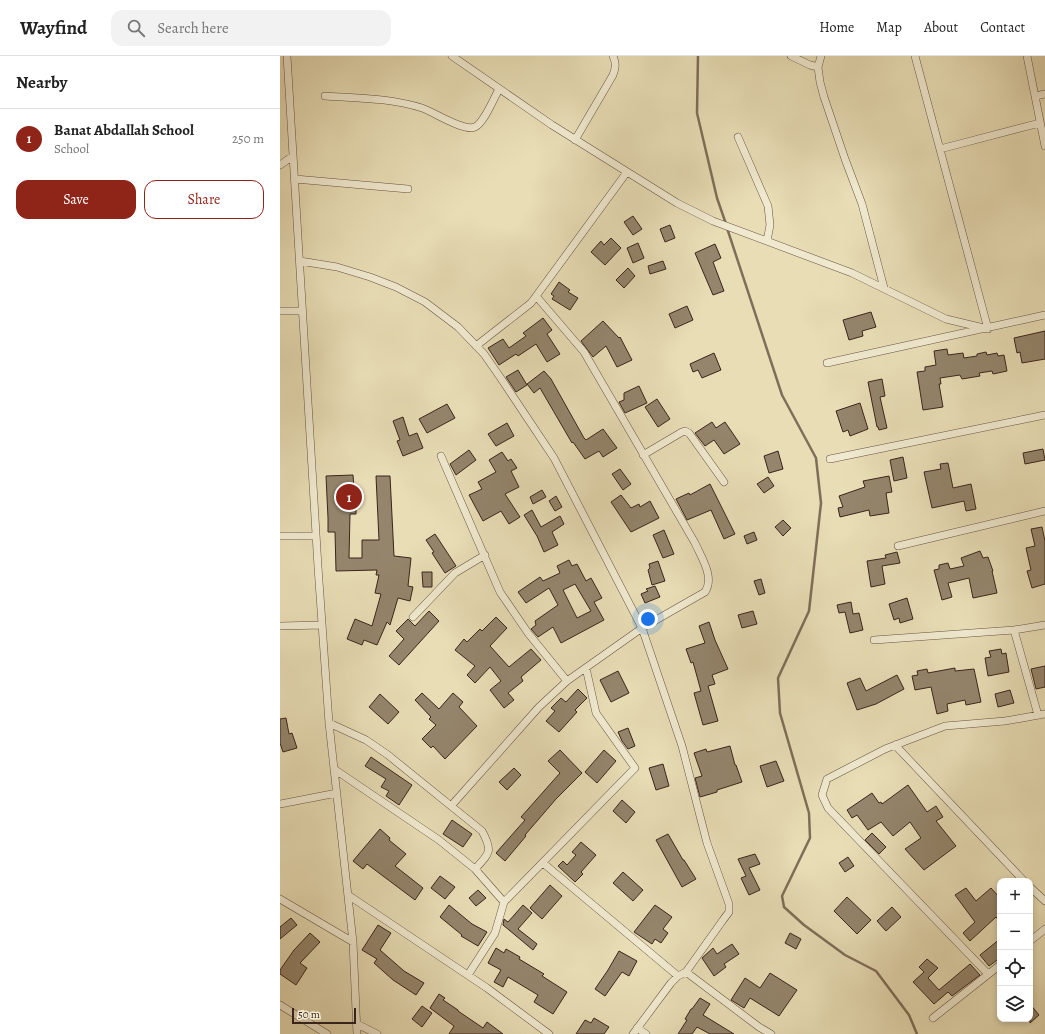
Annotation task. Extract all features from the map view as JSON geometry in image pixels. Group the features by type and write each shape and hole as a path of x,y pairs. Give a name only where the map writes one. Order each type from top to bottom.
{"street":[{"path":"287,56 316,536 329,723 353,942 357,1034"},
{"path":"452,56 575,140 677,203 713,221 852,273 946,319 988,329"},
{"path":"575,140 616,68 613,56"},
{"path":"791,56 810,65 818,66"},
{"path":"821,56 818,66 824,97 862,204 884,288"},
{"path":"915,56 988,329"},
{"path":"1026,56 1036,96 1045,146"},
{"path":"325,96 387,101 422,108 467,128 475,127 481,122 499,89"},
{"path":"1036,96 1045,94"},
{"path":"940,149 1040,123"},
{"path":"738,137 768,206 770,225 767,242"},
{"path":"280,165 293,156"},
{"path":"476,346 531,303 628,172"},
{"path":"295,179 408,189"},
{"path":"300,261 337,266 396,287 425,302 458,326 500,377 554,458 642,628 682,746 707,843 729,904 729,912 686,972 678,976 671,983 635,1031 646,1034"},
{"path":"451,806 539,707 568,681 642,628 705,592 708,587 709,579 696,542 643,455 584,352 536,296"},
{"path":"280,310 302,312"},
{"path":"827,363 892,348 988,329 1045,315"},
{"path":"830,459 1045,415"},
{"path":"643,455 685,431 689,433 724,482"},
{"path":"441,456 500,592 528,633 568,681"},
{"path":"898,546 1045,511"},
{"path":"280,536 316,536"},
{"path":"413,617 456,573 485,555"},
{"path":"874,640 1014,630 1045,624"},
{"path":"280,626 322,625"},
{"path":"988,974 828,808 822,795 826,779 885,749 945,726 1005,722 1042,714 1014,630"},
{"path":"468,975 495,933 504,902 636,768 596,713 586,668"},
{"path":"329,723 366,740 382,751 482,831 488,842 489,850 487,856 475,869"},
{"path":"895,745 1021,878"},
{"path":"334,769 439,840 475,869 504,902"},
{"path":"280,804 337,793"},
{"path":"543,862 678,976"},
{"path":"1033,890 1045,901"},
{"path":"348,895 468,975 549,1034"},
{"path":"280,898 353,942"},
{"path":"1033,939 1045,929"},
{"path":"932,1018 997,967"},
{"path":"686,972 771,1034"},
{"path":"280,1005 327,1034"},
{"path":"357,1024 377,1034"}],"building":[{"path":"633,216 642,229 633,235 624,222"},
{"path":"670,225 675,238 665,242 660,229"},
{"path":"611,238 621,248 605,265 591,252 601,241 604,245"},
{"path":"638,243 644,258 633,263 627,248"},
{"path":"715,244 721,258 713,262 724,291 713,295 695,253"},
{"path":"663,261 666,269 650,274 648,266"},
{"path":"628,268 635,276 624,288 616,280"},
{"path":"559,282 570,290 568,292 578,298 570,310 552,299 554,296 551,294"},
{"path":"687,306 693,320 675,328 669,314"},
{"path":"871,312 876,327 862,331 863,336 849,340 843,320"},
{"path":"543,318 552,330 547,334 560,354 547,362 536,344 518,356 516,354 499,365 488,348 503,339 509,348 526,336 523,333"},
{"path":"603,321 619,338 620,337 632,360 617,367 606,346 593,357 581,341"},
{"path":"1045,331 1045,359 1022,363 1020,352 1017,353 1014,338"},
{"path":"947,349 948,355 963,353 964,358 977,356 977,354 986,352 987,355 997,353 998,356 1004,355 1007,371 993,374 992,371 979,373 980,376 962,379 960,375 940,378 941,384 939,384 943,407 923,410 917,372 925,371 925,367 936,365 934,351"},
{"path":"714,353 721,370 702,378 698,370 693,372 690,364"},
{"path":"518,370 527,385 516,392 506,377"},
{"path":"544,371 551,379 584,438 586,440 603,429 617,448 603,457 599,451 585,459 573,442 572,443 540,388 534,393 527,384"},
{"path":"882,379 885,396 880,397 887,428 879,430 877,427 868,382"},
{"path":"639,386 647,403 625,413 619,402 624,400 624,393"},
{"path":"657,399 670,419 658,427 645,407"},
{"path":"860,403 868,429 850,436 848,430 843,432 836,411"},
{"path":"447,404 455,418 427,433 419,419"},
{"path":"403,417 409,436 417,433 423,448 403,456 397,441 400,440 393,421"},
{"path":"712,422 716,428 725,422 740,444 724,454 714,440 705,446 695,433"},
{"path":"507,423 514,436 496,446 488,434"},
{"path":"1043,449 1045,460 1025,464 1023,453"},
{"path":"469,450 476,460 456,475 450,464"},
{"path":"778,451 783,469 769,473 764,456"},
{"path":"502,452 508,461 511,459 517,468 511,471 519,487 505,494 520,517 509,524 501,511 483,521 469,495 482,489 478,482 496,472 489,460"},
{"path":"903,457 907,478 894,481 890,460"},
{"path":"948,463 953,488 971,484 976,509 966,511 964,501 932,508 924,472 941,469 940,464"},
{"path":"620,469 631,484 623,490 612,474"},
{"path":"353,475 354,488 338,489 339,504 356,503 356,514 350,514 349,558 362,558 362,540 379,540 376,476 390,476 394,556 411,558 408,586 413,587 410,601 398,598 390,625 387,622 377,645 364,640 362,645 347,639 355,619 372,626 381,594 375,593 379,575 376,575 377,570 336,571 335,532 328,532 326,476"},
{"path":"889,476 892,492 886,493 889,513 870,516 869,510 840,517 838,508 843,507 839,496 865,487 863,481"},
{"path":"768,477 774,486 764,493 757,484"},
{"path":"710,484 735,534 724,539 711,510 687,520 676,499 689,493 690,495"},
{"path":"542,490 546,497 533,504 530,497"},
{"path":"621,495 631,508 639,504 640,507 650,501 659,518 631,532 611,502"},
{"path":"556,496 562,507 555,511 549,501"},
{"path":"532,510 541,527 560,516 564,524 552,532 558,545 544,552 537,536 524,515"},
{"path":"783,520 791,528 783,536 775,527"},
{"path":"1042,527 1045,541 1045,584 1032,588 1027,571 1031,570 1026,548 1035,546 1031,529"},
{"path":"664,530 674,554 663,558 653,535"},
{"path":"754,532 757,540 747,544 744,536"},
{"path":"435,534 456,566 445,573 432,553 434,552 426,540"},
{"path":"980,551 983,558 988,557 993,571 997,593 973,598 969,578 948,583 952,597 942,600 934,570 939,569 939,565 948,563 950,569 964,566 961,558"},
{"path":"897,552 900,563 882,566 885,584 871,587 867,561 886,558 885,555"},
{"path":"569,560 572,566 577,564 586,581 591,578 602,598 594,602 604,620 561,643 553,627 538,637 531,629 536,625 535,621 558,605 549,588 526,603 518,592 540,577 543,581 560,573 557,566","holes":["575,584 591,611 577,618 563,590"]},
{"path":"658,561 665,581 652,585 648,570 650,568 649,564"},
{"path":"422,572 432,572 432,587 423,587"},
{"path":"761,579 765,593 759,595 754,581"},
{"path":"655,586 660,597 645,603 641,594 648,591 646,589"},
{"path":"907,598 913,619 900,623 899,618 894,620 889,604"},
{"path":"851,602 853,614 859,613 863,630 850,633 845,612 839,613 837,605"},
{"path":"429,611 439,621 399,665 389,656 404,639 396,631 408,619 415,626"},
{"path":"753,611 757,624 742,628 738,615"},
{"path":"496,617 507,628 490,646 509,667 531,649 541,660 521,677 523,681 508,693 514,700 504,708 490,690 501,681 490,667 475,683 467,675 475,666 455,650 464,639 467,642 480,629 482,631"},
{"path":"709,622 728,669 712,675 715,684 708,686 718,721 703,725 694,693 701,691 693,662 691,663 686,649 705,643 699,626"},
{"path":"1001,649 1002,654 1006,653 1009,672 988,676 985,658 991,657 989,651"},
{"path":"1045,666 1045,687 1036,689 1031,669"},
{"path":"955,668 955,671 974,669 981,702 966,705 965,700 947,704 948,711 937,714 931,687 915,690 912,676 918,675 917,671 927,669 928,673"},
{"path":"618,671 629,693 611,702 600,680"},
{"path":"897,675 904,689 876,704 857,710 847,683 860,678 866,691"},
{"path":"578,689 587,698 575,710 577,712 559,732 546,721 555,711 551,708 561,698 566,702"},
{"path":"1010,690 1014,703 998,707 995,694"},
{"path":"422,693 439,709 453,693 463,702 459,707 477,726 445,759 433,746 431,748 422,739 436,725 429,719 431,717 415,700"},
{"path":"380,694 399,712 388,724 369,707"},
{"path":"286,718 289,734 292,733 297,748 283,752 280,743 280,719"},
{"path":"628,728 635,746 628,749 618,732"},
{"path":"730,746 735,765 742,782 700,797 695,778 702,776 694,753 706,749 707,752"},
{"path":"560,750 582,773 556,799 505,861 496,853 525,820 521,817 560,773 548,761"},
{"path":"604,750 616,761 597,783 585,772"},
{"path":"371,757 412,785 399,805 386,796 389,791 381,787 386,779 365,766"},
{"path":"776,761 784,781 767,787 760,766"},
{"path":"663,764 669,786 656,790 649,768"},
{"path":"514,768 521,775 507,790 499,782"},
{"path":"908,785 927,812 936,806 943,817 936,821 956,846 924,870 905,849 921,838 910,822 893,836 881,822 868,830 857,815 852,818 847,810 872,793 879,803 881,802 882,804"},
{"path":"622,800 635,812 626,823 613,811"},
{"path":"452,820 472,834 463,847 443,834"},
{"path":"380,829 390,838 389,840 406,854 395,866 423,888 415,900 367,864 363,869 353,861"},
{"path":"872,833 886,847 879,854 865,840"},
{"path":"668,834 696,879 682,887 656,840"},
{"path":"581,842 596,855 581,872 583,874 575,882 558,866 563,861 567,865 576,855 572,852"},
{"path":"755,854 760,864 749,868 760,890 749,895 741,878 746,876 738,859"},
{"path":"848,857 854,866 845,872 839,863"},
{"path":"623,872 643,890 633,901 613,883"},
{"path":"440,876 455,887 445,899 431,888"},
{"path":"550,885 562,896 542,919 530,908"},
{"path":"966,888 976,901 991,888 997,895 997,918 996,917 970,941 963,933 975,922 955,895"},
{"path":"478,890 486,898 476,906 469,898"},
{"path":"847,897 871,920 857,934 834,911"},
{"path":"449,905 472,924 487,932 478,946 461,936 462,935 440,917"},
{"path":"523,905 532,913 518,929 537,944 533,950 503,925 504,919 508,922"},
{"path":"655,905 672,917 663,929 668,933 661,943 655,939 652,944 634,932"},
{"path":"892,907 901,917 886,931 877,921"},
{"path":"291,918 297,925 280,939 280,927"},
{"path":"378,925 391,933 380,950 404,971 424,983 416,995 393,980 374,963 377,959 362,950"},
{"path":"310,933 320,942 300,963 307,968 296,985 280,974 280,970 294,950"},
{"path":"790,933 801,939 796,949 785,943"},
{"path":"997,941 997,960 989,966 980,955"},
{"path":"732,944 739,954 724,964 726,967 714,976 702,958 713,948 717,954"},
{"path":"496,948 504,953 506,949 520,957 519,959 544,974 542,976 567,992 553,1014 534,1002 538,995 508,977 503,987 494,982 501,970 488,963"},
{"path":"619,951 637,961 629,976 622,972 605,996 595,989"},
{"path":"927,959 938,968 928,978 939,990 970,964 980,975 952,996 948,992 934,1004 913,982 924,972 919,967"},
{"path":"770,973 797,990 779,1016 750,998 744,1008 731,1000 745,978 760,988"},
{"path":"439,994 445,998 443,1000 483,1028 487,1022 503,1034 449,1034 454,1026 430,1008"},
{"path":"700,998 710,1004 703,1015 734,1034 710,1034 697,1027 692,1034 678,1034 687,1020 685,1019 691,1009"},
{"path":"422,1006 432,1013 422,1027 412,1019"},
{"path":"1033,1008 1039,1015 1033,1020"},
{"path":"594,1018 609,1027 604,1034 576,1034 585,1020 591,1023"}],"waterway":[{"path":"698,56 697,113 717,198 726,224"},
{"path":"727,228 782,395 816,458 821,503 809,611 778,678 780,713 809,813 810,838 782,896 784,907 804,925 845,955 876,971 909,1015 917,1034"}],"place":[{"name":"Banat Abdallah School","path":"349,497"}]}
